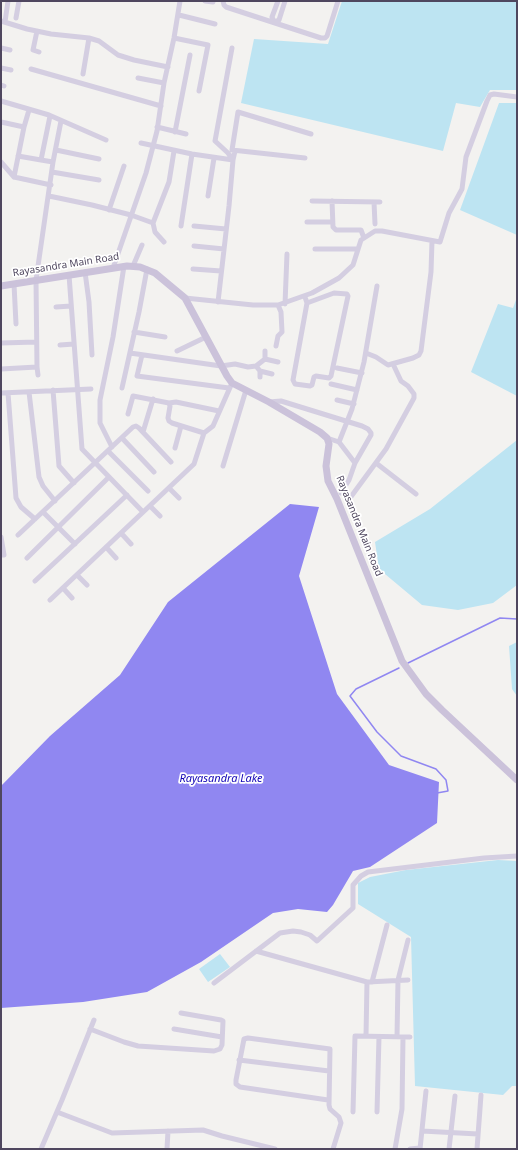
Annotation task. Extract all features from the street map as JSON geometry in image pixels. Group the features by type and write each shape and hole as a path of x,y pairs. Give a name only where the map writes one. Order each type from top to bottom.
{"street":[{"path":"8,1 3,22 37,31 88,38 99,41 118,55 168,67"},
{"path":"16,18 19,1"},
{"path":"113,268 146,173 158,127 164,83 179,15 180,1"},
{"path":"205,1 213,2"},
{"path":"223,1 226,7 321,38 325,38 327,36 338,1"},
{"path":"274,22 272,17 278,1"},
{"path":"274,22 279,20 285,1"},
{"path":"179,15 215,24"},
{"path":"37,31 33,50 40,52"},
{"path":"83,74 88,38"},
{"path":"174,38 208,45 199,91"},
{"path":"1,48 10,50"},
{"path":"232,48 215,141 233,160"},
{"path":"175,132 190,55"},
{"path":"1,68 11,70"},
{"path":"31,69 161,106"},
{"path":"138,78 164,83"},
{"path":"185,298 253,305 285,304 305,296 339,278 353,265 361,240 375,231 440,242 449,213 462,189 466,156 490,95 494,94 517,97"},
{"path":"1,101 50,116 106,140"},
{"path":"14,177 29,110"},
{"path":"305,158 232,150 238,112 311,134"},
{"path":"41,160 50,116"},
{"path":"38,375 36,342 36,280 51,185 53,162 61,121"},
{"path":"1,122 24,127"},
{"path":"158,127 186,134"},
{"path":"140,143 174,151 233,160"},
{"path":"56,150 99,159"},
{"path":"164,242 155,232 153,224 169,182 174,151"},
{"path":"218,302 233,160 236,151"},
{"path":"181,226 192,154"},
{"path":"18,156 53,162"},
{"path":"208,196 214,158"},
{"path":"1,162 14,177 51,185"},
{"path":"110,210 124,166"},
{"path":"52,172 99,180"},
{"path":"49,196 131,215 153,224"},
{"path":"332,201 333,227 336,230 361,230 364,238"},
{"path":"312,202 377,202 375,224"},
{"path":"308,222 332,222"},
{"path":"194,226 226,229"},
{"path":"366,353 376,357 388,365 413,358 419,355 422,351 431,272 432,241"},
{"path":"133,266 142,245"},
{"path":"194,246 224,249"},
{"path":"315,249 358,250"},
{"path":"285,304 287,254"},
{"path":"112,447 100,423 100,400 113,337 124,266"},
{"name":"Rayasandra Main Road","path":"1,286 124,266 133,266 146,269 155,273 185,298 231,386"},
{"path":"122,388 146,269"},
{"path":"193,270 221,271"},
{"path":"85,272 89,302 92,355"},
{"path":"69,275 82,449 143,512"},
{"path":"14,284 16,324"},
{"path":"329,284 334,293"},
{"path":"339,442 354,404 362,372 377,286"},
{"path":"305,296 307,303 293,380 295,384 310,386 312,385 314,377 316,376 329,378 331,376 348,296 347,294 334,293 307,303"},
{"path":"276,346 278,336 282,332 281,312 278,305"},
{"path":"56,307 71,306"},
{"path":"134,332 165,337"},
{"path":"178,351 206,337"},
{"path":"1,343 36,342"},
{"path":"60,345 74,344"},
{"path":"265,351 265,359"},
{"path":"130,353 221,366 235,364 248,367 256,366 265,359"},
{"path":"142,355 137,376 231,386 246,390 320,432 327,438 339,442 355,463"},
{"path":"265,359 278,362"},
{"path":"350,498 386,449 414,398 414,394 408,386 400,381 393,364"},
{"path":"256,366 260,371 272,374"},
{"path":"1,369 37,367"},
{"path":"337,368 362,372"},
{"path":"260,371 260,377"},
{"path":"331,384 357,390"},
{"path":"50,600 194,464 204,433 213,426 231,386"},
{"path":"1,393 91,389"},
{"path":"53,390 59,466 74,483"},
{"path":"223,466 246,390"},
{"path":"29,392 39,477 43,486 55,500"},
{"path":"8,393 16,498 21,507 35,519"},
{"path":"128,414 133,396 169,403 176,402 219,411"},
{"path":"143,432 153,399"},
{"path":"337,400 354,404"},
{"path":"269,402 281,401 368,429 371,436 355,463 349,480 341,493"},
{"path":"169,403 169,420 181,426 204,433"},
{"path":"18,535 133,427 136,426 143,432 171,462"},
{"path":"176,448 181,426"},
{"path":"122,438 154,472"},
{"name":"Rayasandra Main Road","path":"327,438 329,444 326,466 328,481 337,499 402,662 426,694 517,780"},
{"path":"108,451 148,491"},
{"path":"376,463 416,494"},
{"path":"27,558 109,477"},
{"path":"169,488 179,498"},
{"path":"35,581 127,495"},
{"path":"150,506 160,516"},
{"path":"43,512 75,544"},
{"path":"121,533 131,544"},
{"path":"1,536 4,555 1,555"},
{"path":"106,547 116,558"},
{"path":"77,574 87,585"},
{"path":"63,588 72,598"},
{"path":"214,983 280,933 297,931 306,933 317,941 353,908 353,885 361,876 368,872 484,858 517,856"},
{"path":"366,1036 369,982 387,925"},
{"path":"397,1037 398,980 408,940"},
{"path":"256,951 369,982 408,980"},
{"path":"90,1029 138,1046 214,1051 220,1049 223,1021 181,1013"},
{"path":"41,1149 94,1020"},
{"path":"174,1029 222,1038"},
{"path":"353,1112 355,1036 410,1037"},
{"path":"377,1112 379,1037"},
{"path":"395,1149 402,1109 403,1037"},
{"path":"328,1100 240,1087 236,1084 236,1080 244,1038 330,1049 328,1100 330,1109 339,1117 341,1123 333,1149"},
{"path":"239,1060 329,1071"},
{"path":"410,1149 420,1148 426,1091"},
{"path":"477,1149 481,1095"},
{"path":"449,1149 455,1096"},
{"path":"57,1112 112,1133 203,1130 257,1147 275,1149"},
{"path":"167,1149 168,1131"},
{"path":"422,1131 478,1134"}],"shaded area":[{"path":"342,1 517,1 517,90 490,90 480,107 456,103 443,151 241,103 254,39 328,44"},
{"path":"499,103 517,103 517,235 460,210"},
{"path":"517,297 517,396 471,372 498,304 513,308"},
{"path":"517,440 517,585 493,603 458,610 422,605 379,569 375,542 430,509"},
{"path":"517,642 517,696 512,689 509,646"},
{"path":"498,860 517,861 517,1086 512,1086 503,1095 415,1086 411,937 358,904 358,883 370,877 406,870"},
{"path":"220,954 230,967 208,982 199,969"}],"water":[{"name":"Rayasandra Lake","path":"290,504 319,507 299,576 337,694 389,765 439,782 437,823 370,867 353,871 333,905 327,912 298,909 273,913 201,962 147,992 83,1002 1,1008 1,786 50,736 120,675 168,602"}],"waterway":[{"path":"408,663 500,618 517,619"},
{"path":"399,668 356,689 350,696 377,732 401,756 436,769 446,780 448,791 437,793"}]}
